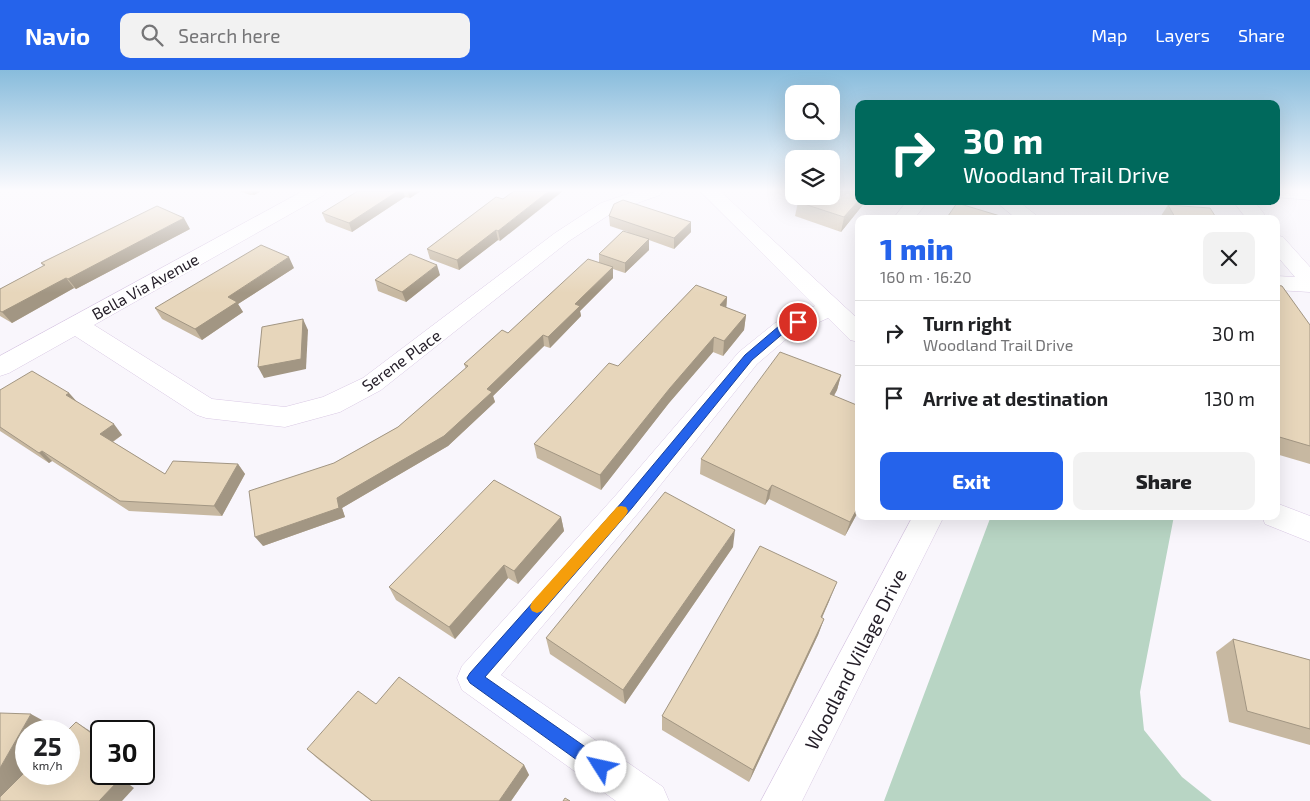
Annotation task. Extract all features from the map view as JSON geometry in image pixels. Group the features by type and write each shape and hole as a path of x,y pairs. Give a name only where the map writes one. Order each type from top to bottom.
{"street":[{"name":"Bella Via Avenue","path":"0,367 256,225"},
{"name":"Serene Place","path":"76,325 206,408 284,417 331,405 372,384 580,225"},
{"path":"744,225 855,330"},
{"path":"1280,246 1310,281"},
{"path":"1280,283 1310,286"},
{"path":"649,801 475,678 628,504 748,358 783,329 830,308"},
{"path":"1280,517 1310,528"},
{"name":"Woodland Village Drive","path":"781,801 927,520"}],"green space":[{"path":"989,520 1173,520 1140,692 1144,730 1182,777 1212,801 884,801"}],"building":[{"path":"118,225 170,225 68,279 66,278 2,312 0,311 0,289 45,265 41,263"},
{"path":"459,225 506,225 498,231 496,230 457,260 427,249"},
{"path":"636,225 688,225 674,238"},
{"path":"623,231 649,239 625,263 599,254"},
{"path":"261,245 289,257 228,297 237,302 195,329 155,308"},
{"path":"410,254 437,265 402,292 375,280"},
{"path":"588,259 613,267 575,304 580,306 548,337 543,335 487,389 492,392 444,436 337,498 339,508 255,537 249,491 334,463 398,427 468,366 464,364 502,330 508,333"},
{"path":"696,285 727,297 720,305 746,315 724,341 714,337 600,475 534,444 609,363 618,366"},
{"path":"1280,286 1310,325 1310,446 1280,437"},
{"path":"303,319 301,359 258,367 262,327"},
{"path":"780,352 841,375 830,394 855,404 855,513 850,522 772,485 768,491 701,459"},
{"path":"32,371 69,393 66,395 114,424 100,434 165,474 173,461 238,464 214,506 120,501 42,451 39,453 0,427 0,390"},
{"path":"494,480 561,517 514,571 504,565 449,627 389,587"},
{"path":"665,492 735,530 623,690 546,638"},
{"path":"760,546 837,582 821,617 824,619 753,770 662,716"},
{"path":"1233,639 1310,660 1310,729 1247,711"},
{"path":"399,677 524,765 499,801 372,801 307,749 358,691 376,704"},
{"path":"0,713 31,714 28,720 15,720 15,742 0,768"},
{"path":"80,725 90,732 90,785 114,785 99,801 0,801 0,797 15,782 15,785 80,785"}],"slow traffic":[{"path":"537,607 621,511"}],"route":[{"path":"601,767 475,678 628,504 748,358 783,329 798,322"}]}
